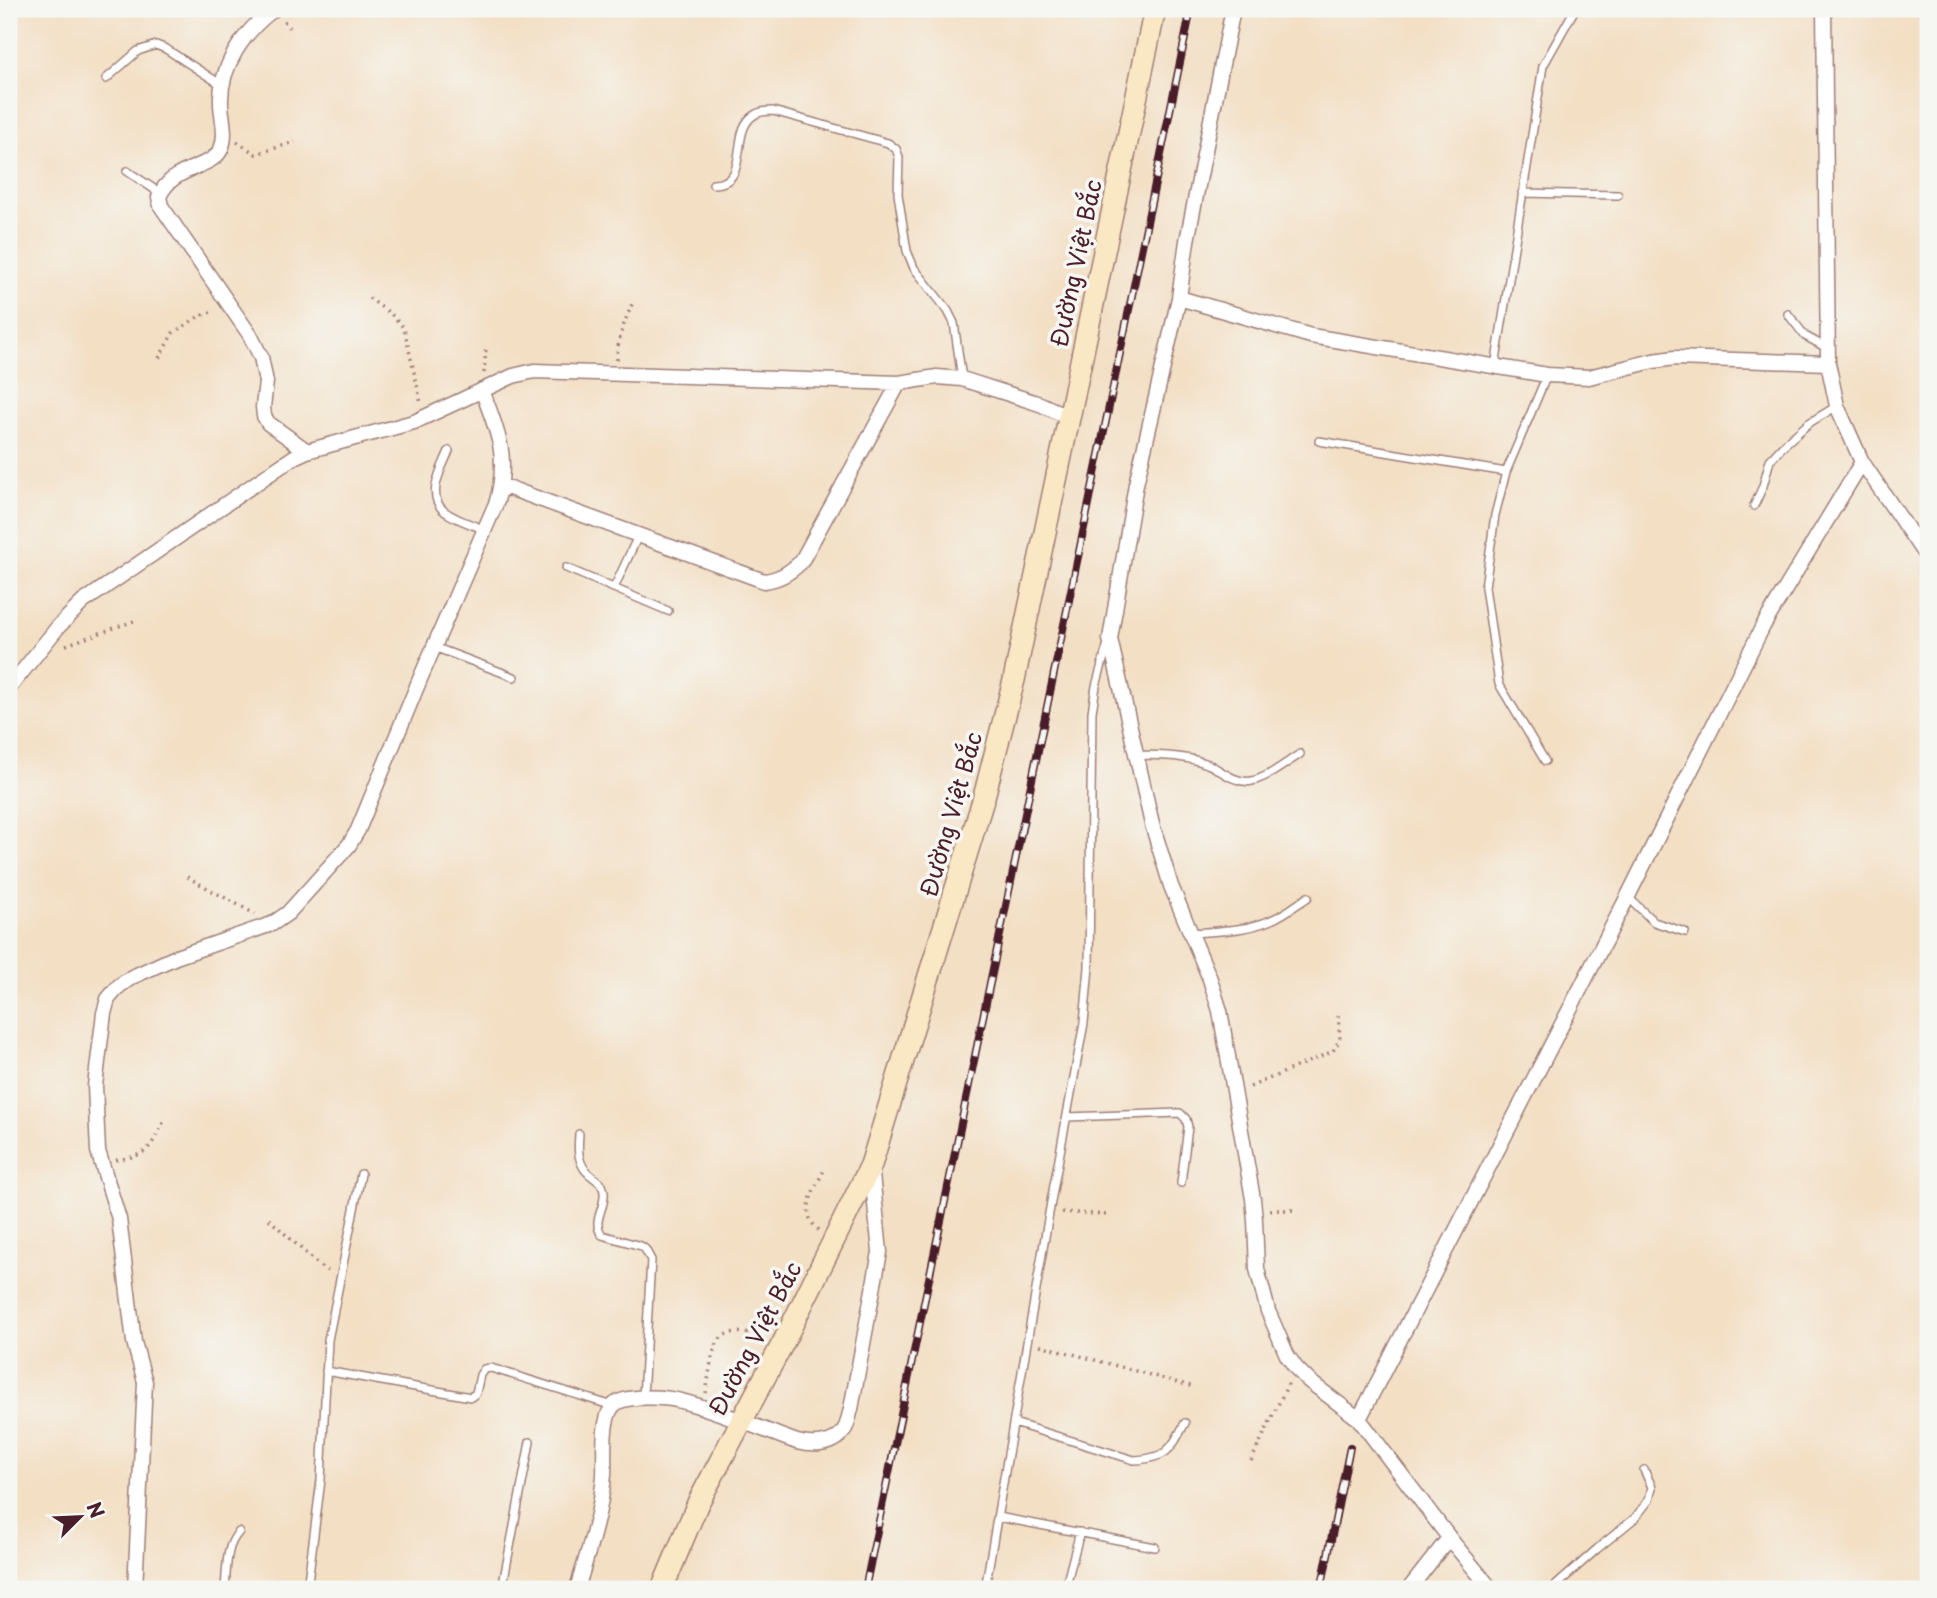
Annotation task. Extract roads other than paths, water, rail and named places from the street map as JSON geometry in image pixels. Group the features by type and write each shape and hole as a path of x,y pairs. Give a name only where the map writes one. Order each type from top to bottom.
{"main road":[{"name":"Đường Việt Bắc","path":"662,1589 698,1503 784,1341 871,1165 984,797 1014,680 1155,9"}],"street":[{"path":"274,9 263,17 242,42 225,74 220,102 223,134 221,151 216,157 183,172 160,193 161,206 250,335 261,357 266,382 263,407 268,424 307,451"},
{"path":"1233,9 1186,241 1179,298 1136,484 1110,639 1152,824 1171,886 1210,979 1220,1011 1254,1209 1257,1269 1280,1342 1296,1368 1309,1381 1359,1419 1491,1589"},
{"path":"1824,9 1828,363 1837,406 1862,462 1928,559"},
{"path":"1179,298 1311,335 1547,375 1589,377 1653,360 1675,358 1828,363"},
{"path":"9,688 58,627 83,602 294,457 424,418 513,376 534,371 899,383 937,377 962,379 1040,404 1069,417"},
{"path":"501,485 764,581 779,579 801,562 899,383"},
{"path":"135,1589 145,1382 134,1342 119,1219 98,1151 95,1086 108,999 119,986 152,967 272,924 288,913 349,845 358,830 433,647 497,501 503,461 500,439 482,390"},
{"path":"1359,1419 1628,896 1763,626 1862,462"},
{"path":"577,1589 599,1511 605,1435 608,1416 613,1406 630,1398 679,1400 810,1445 823,1443 844,1431 851,1409 880,1252 871,1165"},
{"path":"1409,1589 1449,1538"}],"lane":[{"path":"1495,368 1543,66 1575,9"},
{"path":"106,79 138,51 156,46 166,49 222,85"},
{"path":"713,184 732,177 737,167 742,130 749,119 762,112 773,111 888,143 896,149 899,158 898,194 907,251 914,268 948,311 954,323 962,379"},
{"path":"127,171 160,193"},
{"path":"1522,193 1618,195"},
{"path":"1788,314 1805,336 1826,348"},
{"path":"1545,761 1499,684 1485,587 1495,515 1506,472 1547,375"},
{"path":"1754,506 1770,460 1809,423 1837,406"},
{"path":"1319,441 1506,472"},
{"path":"449,452 437,478 438,503 444,512 485,530"},
{"path":"614,588 638,535"},
{"path":"566,568 668,611"},
{"path":"985,1589 1084,1023 1089,967 1092,712 1096,686 1110,639"},
{"path":"433,647 514,677"},
{"path":"1136,755 1200,762 1230,777 1248,781 1273,771 1300,754"},
{"path":"1628,896 1654,922 1685,932"},
{"path":"1190,933 1243,929 1262,924 1308,897"},
{"path":"1067,1117 1180,1113 1186,1119 1188,1127 1181,1183"},
{"path":"579,1134 578,1154 581,1164 604,1189 597,1223 601,1236 641,1246 651,1260 643,1397"},
{"path":"307,1589 321,1479 328,1340 361,1174"},
{"path":"326,1371 471,1397 484,1368 491,1368 613,1406"},
{"path":"1014,1423 1134,1460 1155,1459 1166,1452 1185,1423"},
{"path":"502,1589 530,1441"},
{"path":"1552,1589 1635,1518 1649,1500 1652,1488 1644,1470"},
{"path":"998,1517 1155,1547"},
{"path":"225,1589 229,1548 232,1539 239,1532"},
{"path":"1065,1589 1080,1532"}],"railway":[{"path":"865,1589 1191,9"},
{"path":"1321,1589 1350,1447"}]}
